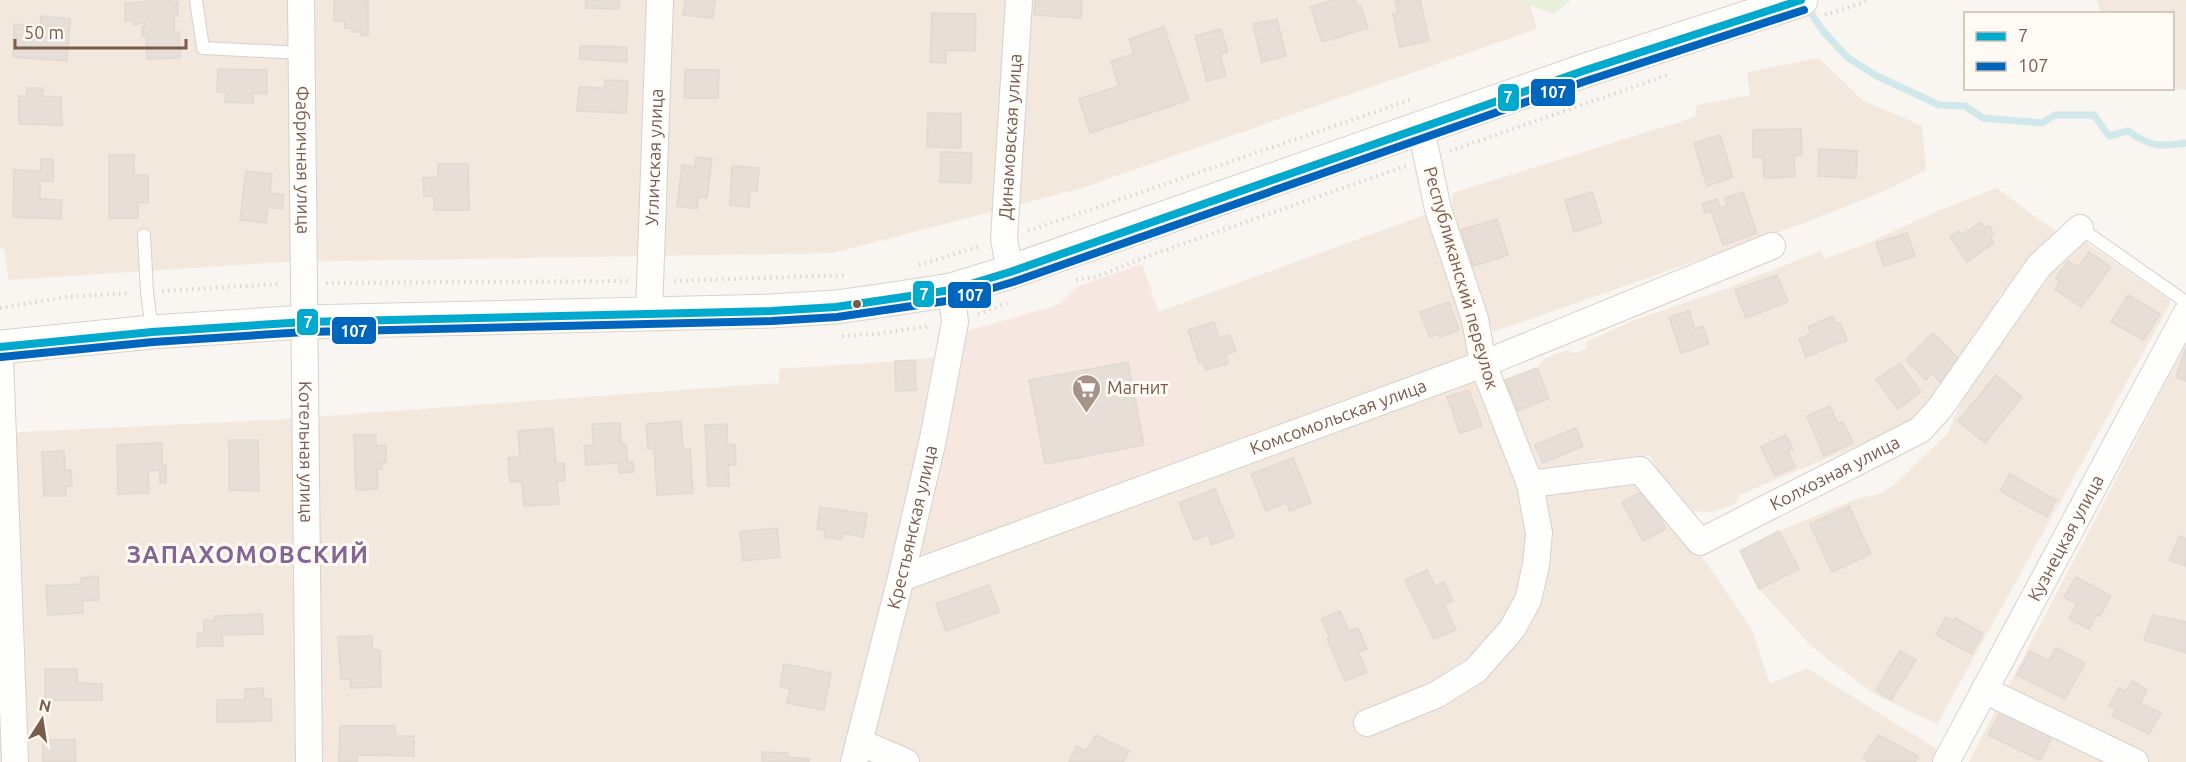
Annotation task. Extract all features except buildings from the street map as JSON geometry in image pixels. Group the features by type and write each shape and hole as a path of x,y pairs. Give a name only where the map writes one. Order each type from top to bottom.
{"street":[{"name":"Фабричная улица","path":"301,0 305,322"},
{"name":"Угличская улица","path":"649,314 660,0"},
{"name":"Динамовская улица","path":"1010,272 1004,239 1019,0"},
{"path":"0,347 152,332 305,322 771,311 836,307 951,290 1010,272 1583,71 1801,0"},
{"name":"Республиканский переулок","path":"1367,723 1436,695 1476,670 1512,629 1528,600 1536,565 1539,533 1530,484 1483,364 1475,319 1438,209 1421,128"},
{"name":"Колхозная улица","path":"1530,484 1640,470 1701,542 1920,430 1940,408 2039,266 2080,228"},
{"name":"Комсомольская улица","path":"901,578 1483,364 1772,246"},
{"name":"Крестьянская улица","path":"857,752 933,439 955,322 951,290"},
{"name":"Кузнецкая улица","path":"1946,762 2186,314"},
{"name":"Котельная улица","path":"305,322 309,762"},
{"path":"0,357 15,762"},
{"path":"1984,690 2135,762"},
{"path":"857,752 906,762"}],"lane":[{"path":"196,0 203,48 301,53"},
{"path":"2080,228 2186,302"},
{"path":"144,235 152,332"}],"path":[{"path":"911,267 1004,239 1421,128 1680,71"},
{"path":"1074,280 1095,276 1148,256 1421,128"},
{"path":"0,308 66,297 304,283 744,280 850,275"}],"shaded area":[{"path":"0,0 1529,0 1537,29 1082,188 833,253 281,262 9,280 4,249 0,249"},
{"path":"2097,0 2186,0 2186,90 2174,88 2174,12 2101,12"},
{"path":"1819,58 1862,100 1922,126 1926,170 1884,191 1807,222 1493,332 1451,210 1453,193 1695,117 1697,105 1750,95 1747,72"},
{"path":"1997,188 2060,235 1997,299 2001,309 1918,418 1884,435 1739,495 1735,504 1711,512 1691,511 1667,491 1650,455 1630,461 1600,459 1540,471 1502,381 1537,368 1544,359 1567,350 1574,353 1587,349 1586,342 1635,320 1725,289 1821,251 1824,259 1866,244 1933,213"},
{"path":"1427,214 1520,493 1637,477 1700,554 1752,629 1770,684 1807,668 1957,762 0,762 0,433 271,420 779,383 779,369 915,360 963,353 923,527 1205,442 1158,312"},
{"path":"2084,241 2170,300 2169,306 1937,724 1874,694 1811,646 1759,589 1740,551 1779,531 1854,500 1881,493 1895,484 1948,433 1963,397 1990,359 1996,345 2055,269 2076,246"},
{"path":"1142,264 1205,443 1194,457 978,531 923,528 967,331 1058,305 1077,287"},
{"path":"2186,344 2186,762 1969,762"}],"green space":[{"path":"1518,0 1571,0 1553,14"}],"waterway":[{"path":"1807,7 1823,31 1848,58 1877,76 1939,105 1965,106 1983,118 2042,123 2055,115 2094,115 2109,136 2128,131 2149,143 2169,145 2186,143"}],"transit line":[{"name":"7","path":"0,347 152,332 305,322 771,311 836,307 951,290 1010,272 1583,71 1801,0"},
{"name":"107","path":"1,357 153,342 305,332 772,321 837,317 953,300 1013,282 1586,81 1804,10"}],"place":[{"name":"Магнит","path":"1086,414"}],"district":[{"name":"ЗАПАХОМОВСКИЙ","path":"248,555"}]}
